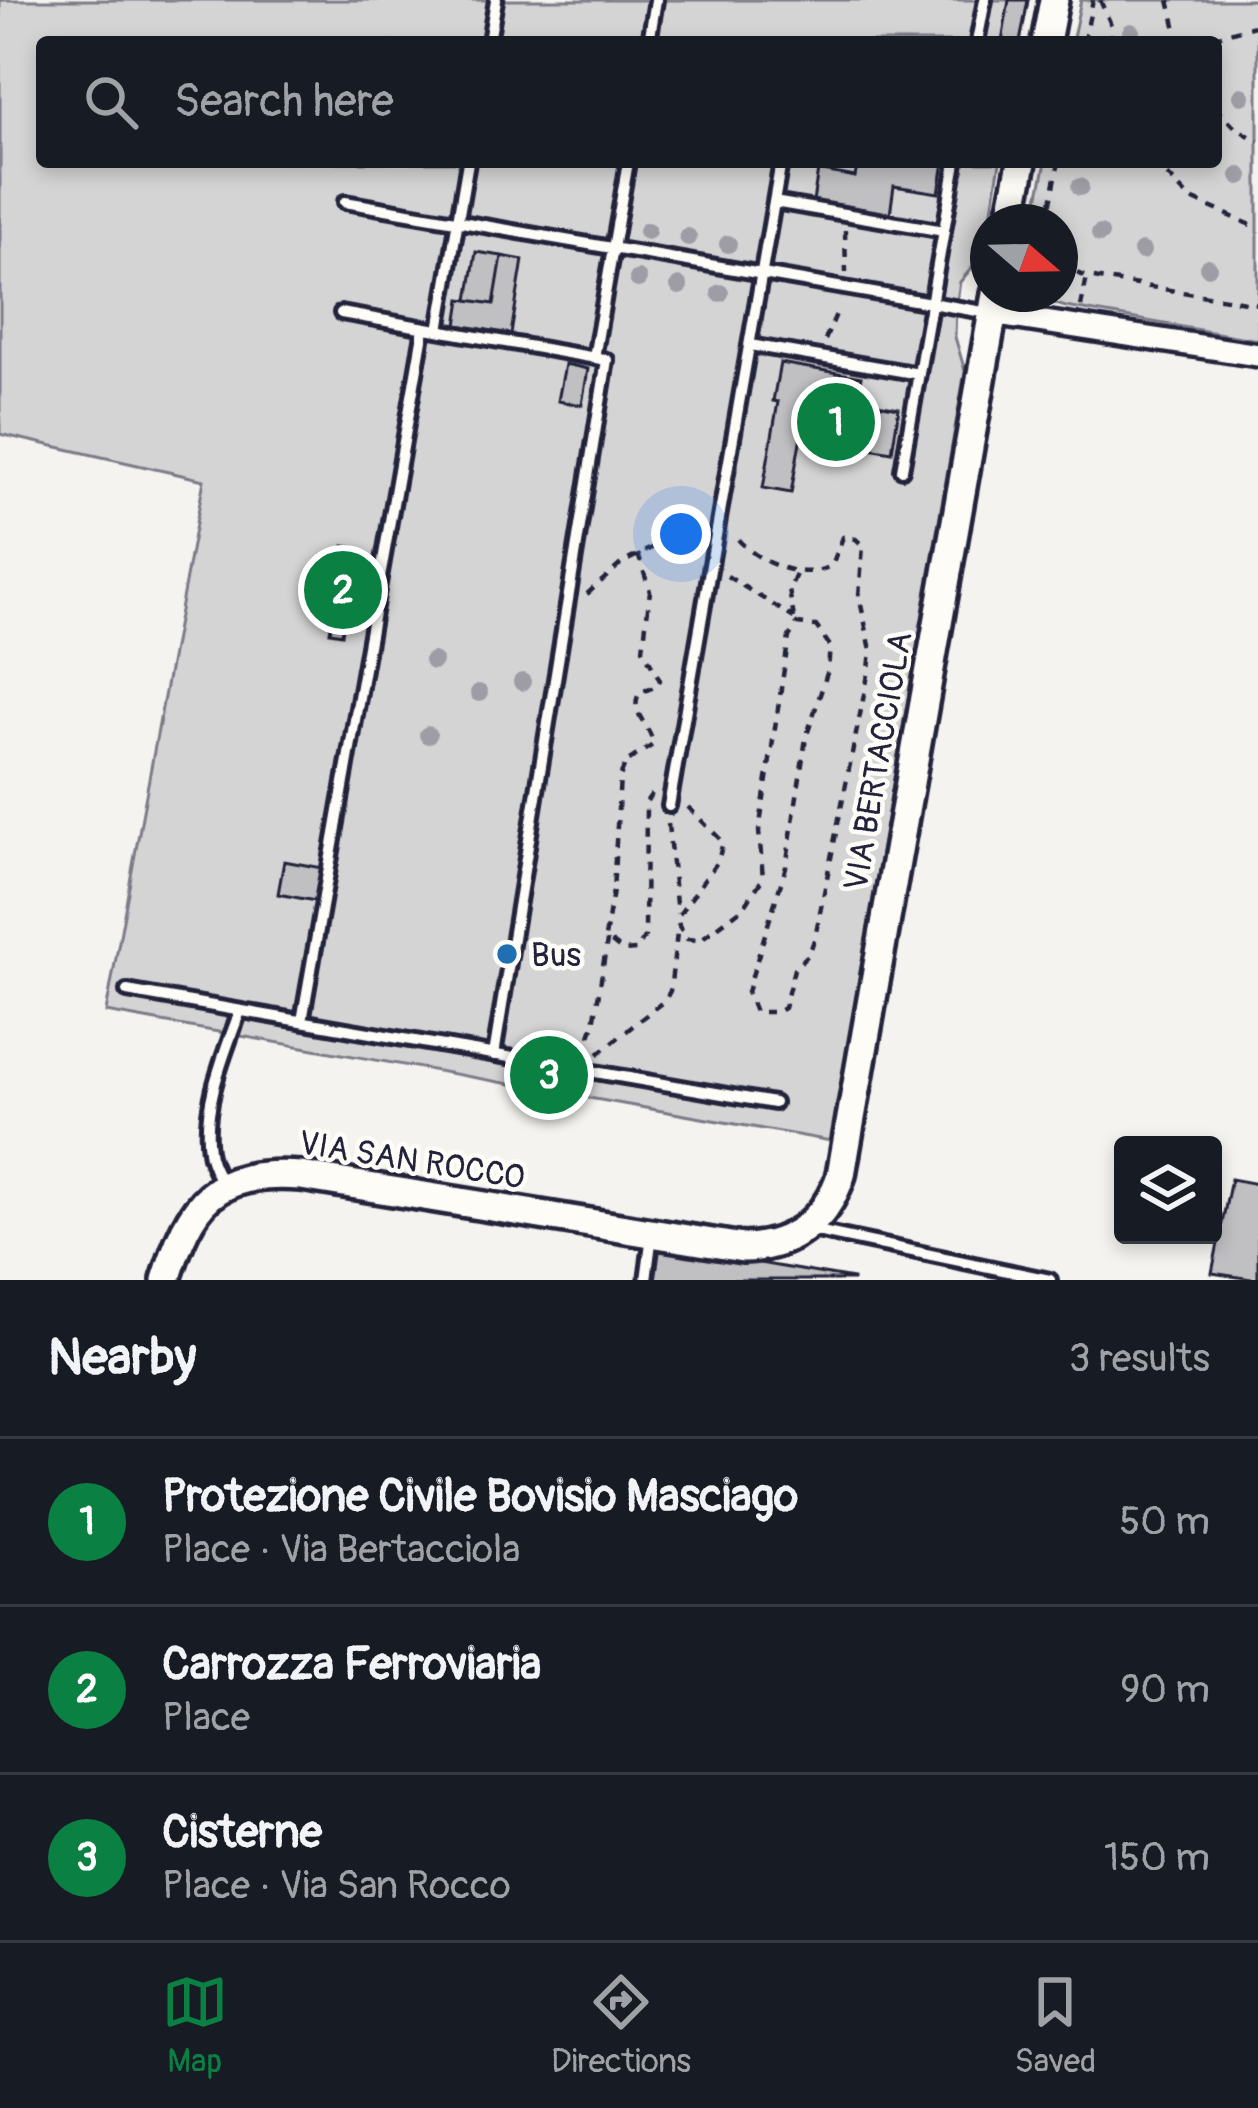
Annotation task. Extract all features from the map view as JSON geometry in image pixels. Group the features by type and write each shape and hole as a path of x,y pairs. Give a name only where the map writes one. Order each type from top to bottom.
{"street":[{"path":"1047,36 1054,0"},
{"path":"1014,204 1021,168"},
{"name":"VIA BERTACCIOLA","path":"805,1229 826,1208 841,1175 993,312"},
{"path":"1023,312 1077,327 1258,355"},
{"name":"VIA SAN ROCCO","path":"223,1186 252,1176 301,1176 643,1230"},
{"path":"166,1280 192,1212 223,1186"},
{"path":"643,1230 748,1248 778,1243 805,1229"}],"lane":[{"path":"490,36 496,0"},
{"path":"650,36 656,0"},
{"path":"978,36 985,0"},
{"path":"439,330 467,168"},
{"path":"594,358 627,168"},
{"path":"669,806 780,168"},
{"path":"902,470 955,168"},
{"path":"345,202 932,304 970,304"},
{"path":"774,202 944,231"},
{"path":"341,313 607,360 494,1055"},
{"path":"302,1022 424,328"},
{"path":"750,345 920,374"},
{"path":"127,991 774,1103"},
{"path":"223,1186 208,1154 209,1135 218,1078 240,1011"},
{"path":"805,1229 1050,1280"},
{"path":"643,1230 646,1280"}],"path":[{"path":"1086,36 1096,0"},
{"path":"1096,0 1112,27 1111,36"},
{"path":"1169,0 1178,36"},
{"path":"1218,36 1258,25"},
{"path":"1222,113 1258,141"},
{"path":"1051,204 1058,168"},
{"path":"1161,168 1189,198 1258,227"},
{"path":"818,357 847,289 845,214"},
{"path":"1078,273 1258,304"},
{"path":"1077,327 1087,277"},
{"path":"565,620 622,563 669,541 698,520 726,483"},
{"path":"711,566 793,624 816,626 826,638 829,658 806,738 786,867 748,986 750,1008 767,1013 784,1008 794,969 812,948 871,650 859,596 863,554 860,542 843,537 832,565 820,572 797,572 752,552 718,524"},
{"path":"793,624 789,590 797,572"},
{"path":"578,1070 670,991 678,926 669,806"},
{"path":"578,1070 594,1024 607,941"}],"shaded area":[{"path":"0,0 1028,0 1021,36 36,36 36,168 999,168 993,204 970,204 970,270 960,282 955,337 965,371 831,1141 106,1012 204,480 0,434"},
{"path":"1081,0 1258,0 1258,340 1078,309 1078,204 1037,204 1045,168 1222,168 1222,36 1073,36"}],"building":[{"path":"1009,0 1028,0 1021,36 1003,36"},
{"path":"857,168 943,168 939,193 894,186 890,214 813,201 818,170 855,177"},
{"path":"476,252 502,256 494,304 468,300"},
{"path":"502,256 523,260 511,334 457,325 461,299 494,304"},
{"path":"780,363 861,377 856,400 899,408 892,452 801,436 791,493 763,488"},
{"path":"565,364 588,369 582,405 558,401"},
{"path":"344,546 356,548 342,634 330,632"},
{"path":"284,861 322,868 315,901 278,894"},
{"path":"531,1068 569,1076 568,1082 529,1074"},
{"path":"1231,1179 1258,1184 1258,1280 1212,1273 1218,1244 1222,1244"},
{"path":"660,1246 853,1279 853,1280 655,1280"}],"place":[{"name":"Protezione Civile Bovisio Masciago","path":"836,422"},
{"name":"Carrozza Ferroviaria","path":"343,590"},
{"name":"Bus","path":"507,954"},
{"name":"Cisterne","path":"549,1075"}]}
